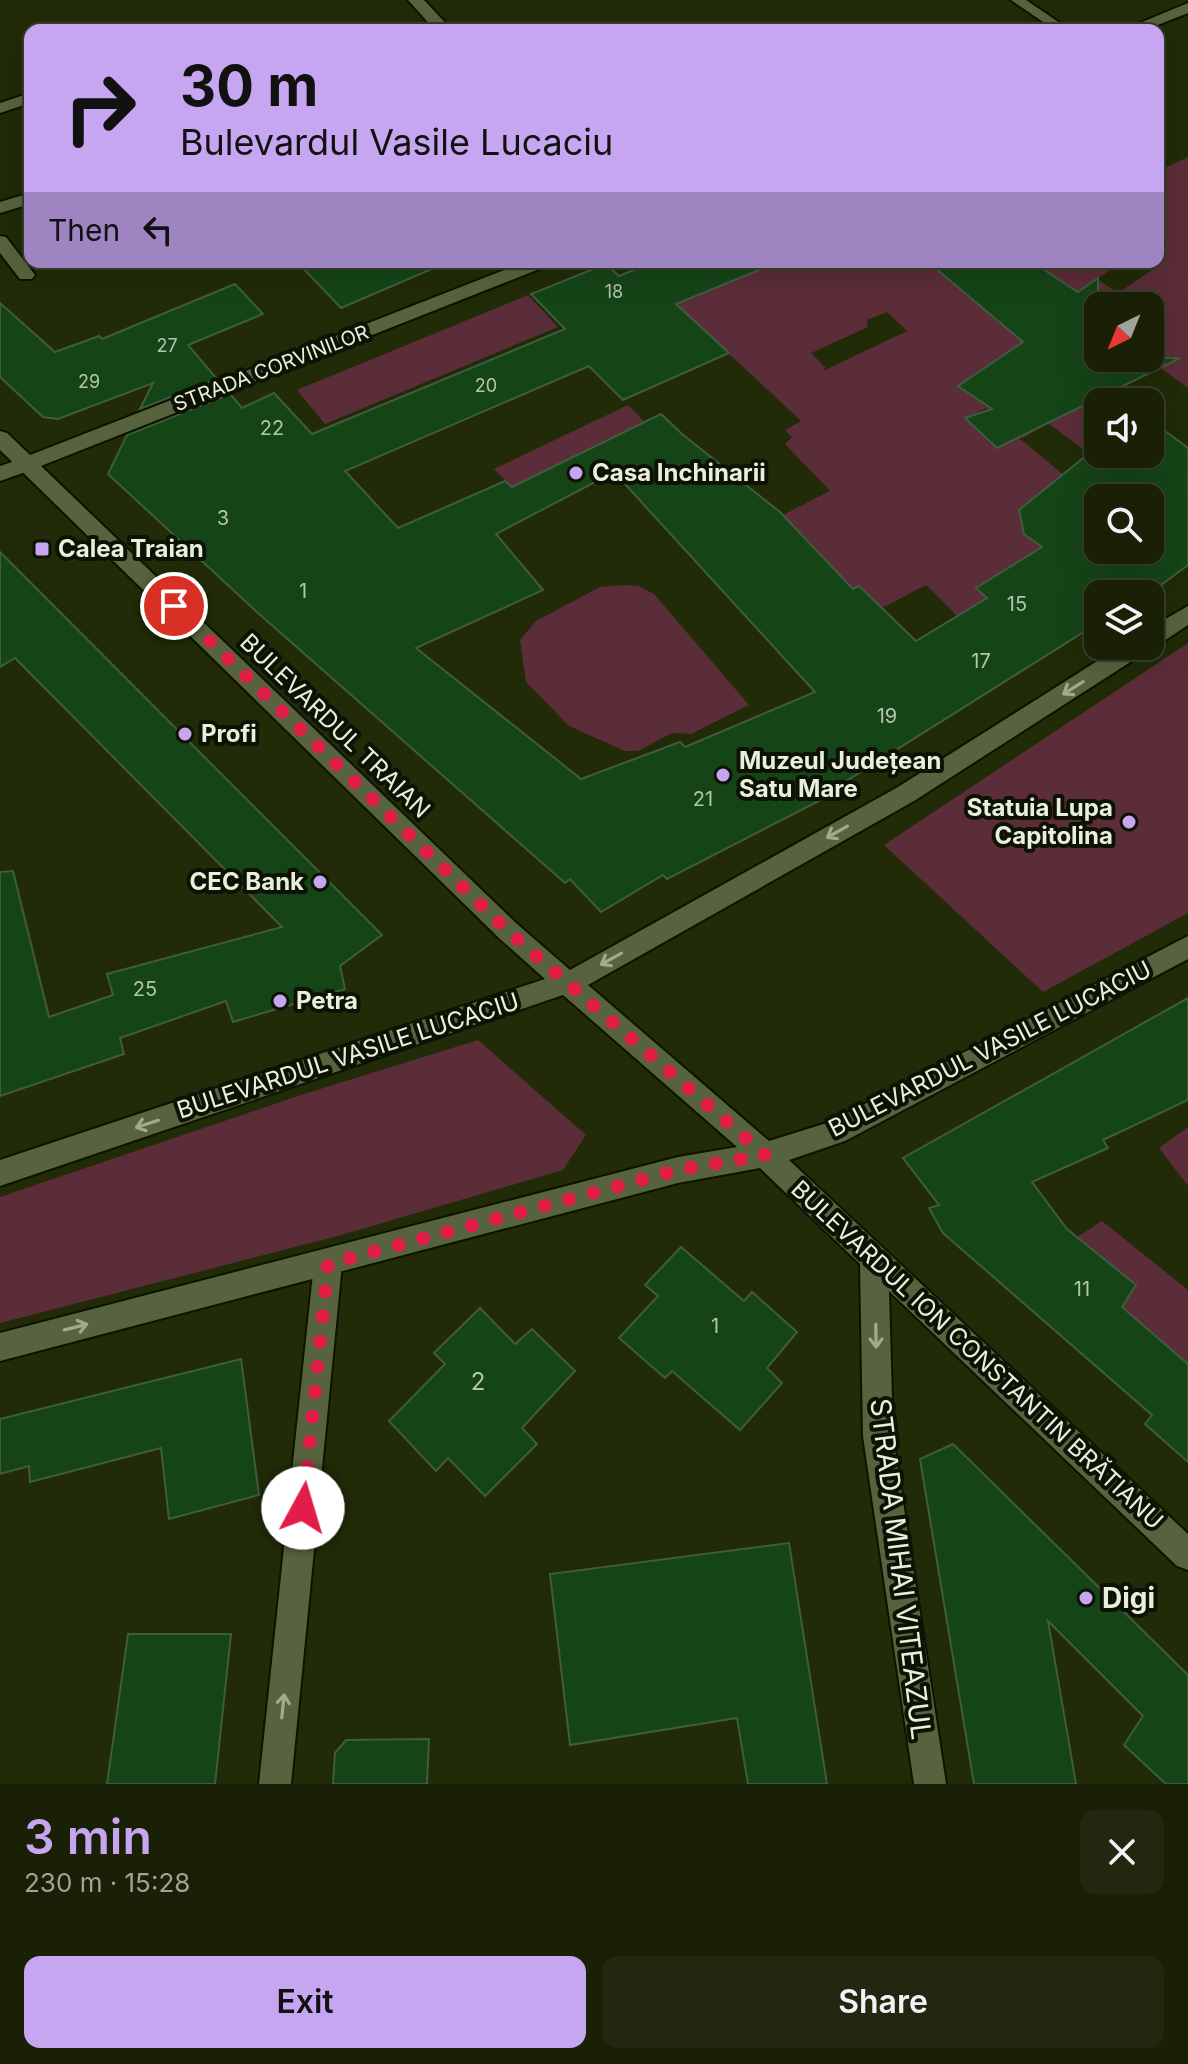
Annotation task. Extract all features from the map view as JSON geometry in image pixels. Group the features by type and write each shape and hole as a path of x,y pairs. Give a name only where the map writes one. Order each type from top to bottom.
{"street":[{"path":"416,0 438,24"},
{"path":"1147,24 1188,8"},
{"path":"0,108 24,100"},
{"path":"0,208 24,200"},
{"path":"0,241 26,275"},
{"name":"STRADA CORVINILOR","path":"0,474 526,268"},
{"name":"BULEVARDUL TRAIAN","path":"0,438 566,983 765,1155"},
{"path":"1164,630 1188,614"},
{"name":"BULEVARDUL VASILE LUCACIU","path":"0,1173 566,983 906,794 1116,660"},
{"name":"BULEVARDUL VASILE LUCACIU","path":"0,1347 328,1264 678,1170 765,1155 836,1132 1188,947"},
{"name":"BULEVARDUL ION CONSTANTIN BRĂTIANU","path":"765,1155 1188,1555"},
{"name":"STRADA MIHAI VITEAZUL","path":"874,1258 878,1436 930,1784"},
{"path":"275,1784 328,1264"}],"lane":[{"path":"1017,0 1055,24"}],"shaded area":[{"path":"1188,157 1188,388 1164,370 1164,292 1119,292 1155,268 1164,268 1164,168"},
{"path":"748,268 756,271 764,268 935,268 1015,333 1024,330 1098,388 1084,388 1084,450 1048,423 1023,438 986,408 966,418 1018,437 1084,492 1084,499 1021,508 1021,518 1032,527 1023,533 1067,566 1009,586 996,575 976,588 987,598 960,615 956,615 926,585 882,608 859,586 853,589 783,515 830,491 785,444 792,437 785,430 801,421 726,351 657,305","holes":["887,312 907,331 823,371 825,367 811,353 868,327 867,320","981,371 1012,391 990,407 959,387"]},
{"path":"1043,268 1113,268 1097,279 1116,292 1084,292 1084,296"},
{"path":"528,295 558,327 325,424 297,390"},
{"path":"628,405 665,442 642,457 618,435 512,487 494,469"},
{"path":"1164,462 1185,473 1164,484 1129,484 1108,468 1164,468"},
{"path":"639,586 654,594 749,705 691,734 672,733 638,751 625,751 569,726 526,682 520,640 536,621 600,587"},
{"path":"1188,643 1188,913 1043,992 884,845"},
{"path":"478,1040 586,1135 563,1170 338,1236 0,1323 0,1197 301,1095"},
{"path":"1188,1127 1188,1186 1159,1148"},
{"path":"1102,1221 1188,1290 1188,1364 1117,1315 1135,1284 1085,1244 1067,1263 1054,1252"}],"building":[{"path":"303,268 434,268 341,308"},
{"path":"596,268 610,268 619,276 638,268 764,268 676,304 729,353 623,400 589,366 345,471 398,528 505,481 512,487 661,414 780,512 853,589 859,586 916,641 987,598 976,588 1042,547 1024,534 1019,510 1084,457 1084,468 1164,468 1164,430 1188,448 1188,565 1164,583 1164,580 1084,580 1084,632 845,782 848,786 667,879 663,875 601,912 570,879 565,883 258,613 108,474 127,435 230,394 242,408 274,393 312,434 565,329 531,294","holes":["614,472 815,692 685,747 680,742 581,779 416,648 543,590 496,534"]},
{"path":"935,268 1041,268 1078,292 1098,278 1098,292 1084,292 1084,372 1152,372 1119,388 1084,388 1084,405 997,448 965,418 992,409 958,386 1023,342"},
{"path":"235,284 263,314 188,345 217,379 140,409 153,383 58,419 43,417 0,377 0,303 55,352 99,336 102,339"},
{"path":"1164,358 1180,358 1164,366"},
{"path":"0,552 382,935 340,966 345,989 233,1022 226,1001 120,1038 124,1054 0,1096 0,872 13,871 49,1017 113,995 107,974 282,927 15,658 0,667"},
{"path":"1188,998 1188,1100 1103,1140 1108,1148 1032,1182 1067,1229 1136,1285 1122,1307 1188,1364 1188,1462 1145,1424 1152,1415 943,1233 929,1208 939,1205 903,1158"},
{"path":"681,1247 744,1301 752,1292 797,1332 767,1368 782,1383 740,1430 672,1371 665,1378 619,1338 658,1296 645,1285"},
{"path":"480,1308 515,1344 532,1329 575,1371 522,1428 537,1444 485,1496 448,1458 436,1471 389,1421 445,1364 434,1353"},
{"path":"241,1359 259,1495 169,1519 161,1448 30,1482 29,1466 0,1474 0,1419"},
{"path":"953,1444 1188,1675 1188,1784 1166,1784 1124,1745 1143,1716 1048,1621 1076,1784 974,1784 920,1459"},
{"path":"789,1543 827,1784 748,1784 737,1718 570,1745 550,1574"},
{"path":"128,1634 231,1634 215,1784 107,1784"},
{"path":"429,1739 427,1784 333,1784 335,1753 346,1740"}],"place":[{"name":"Casa Inchinarii","path":"576,473"},
{"name":"Calea Traian","path":"42,549"},
{"name":"Profi","path":"185,734"},
{"name":"Muzeul Județean Satu Mare","path":"723,775"},
{"name":"Statuia Lupa Capitolina","path":"1129,822"},
{"name":"CEC Bank","path":"320,882"},
{"name":"Petra","path":"280,1001"},
{"name":"Digi","path":"1086,1598"}],"route":[{"path":"174,606 508,931 765,1155 678,1170 328,1264 303,1508"}]}
